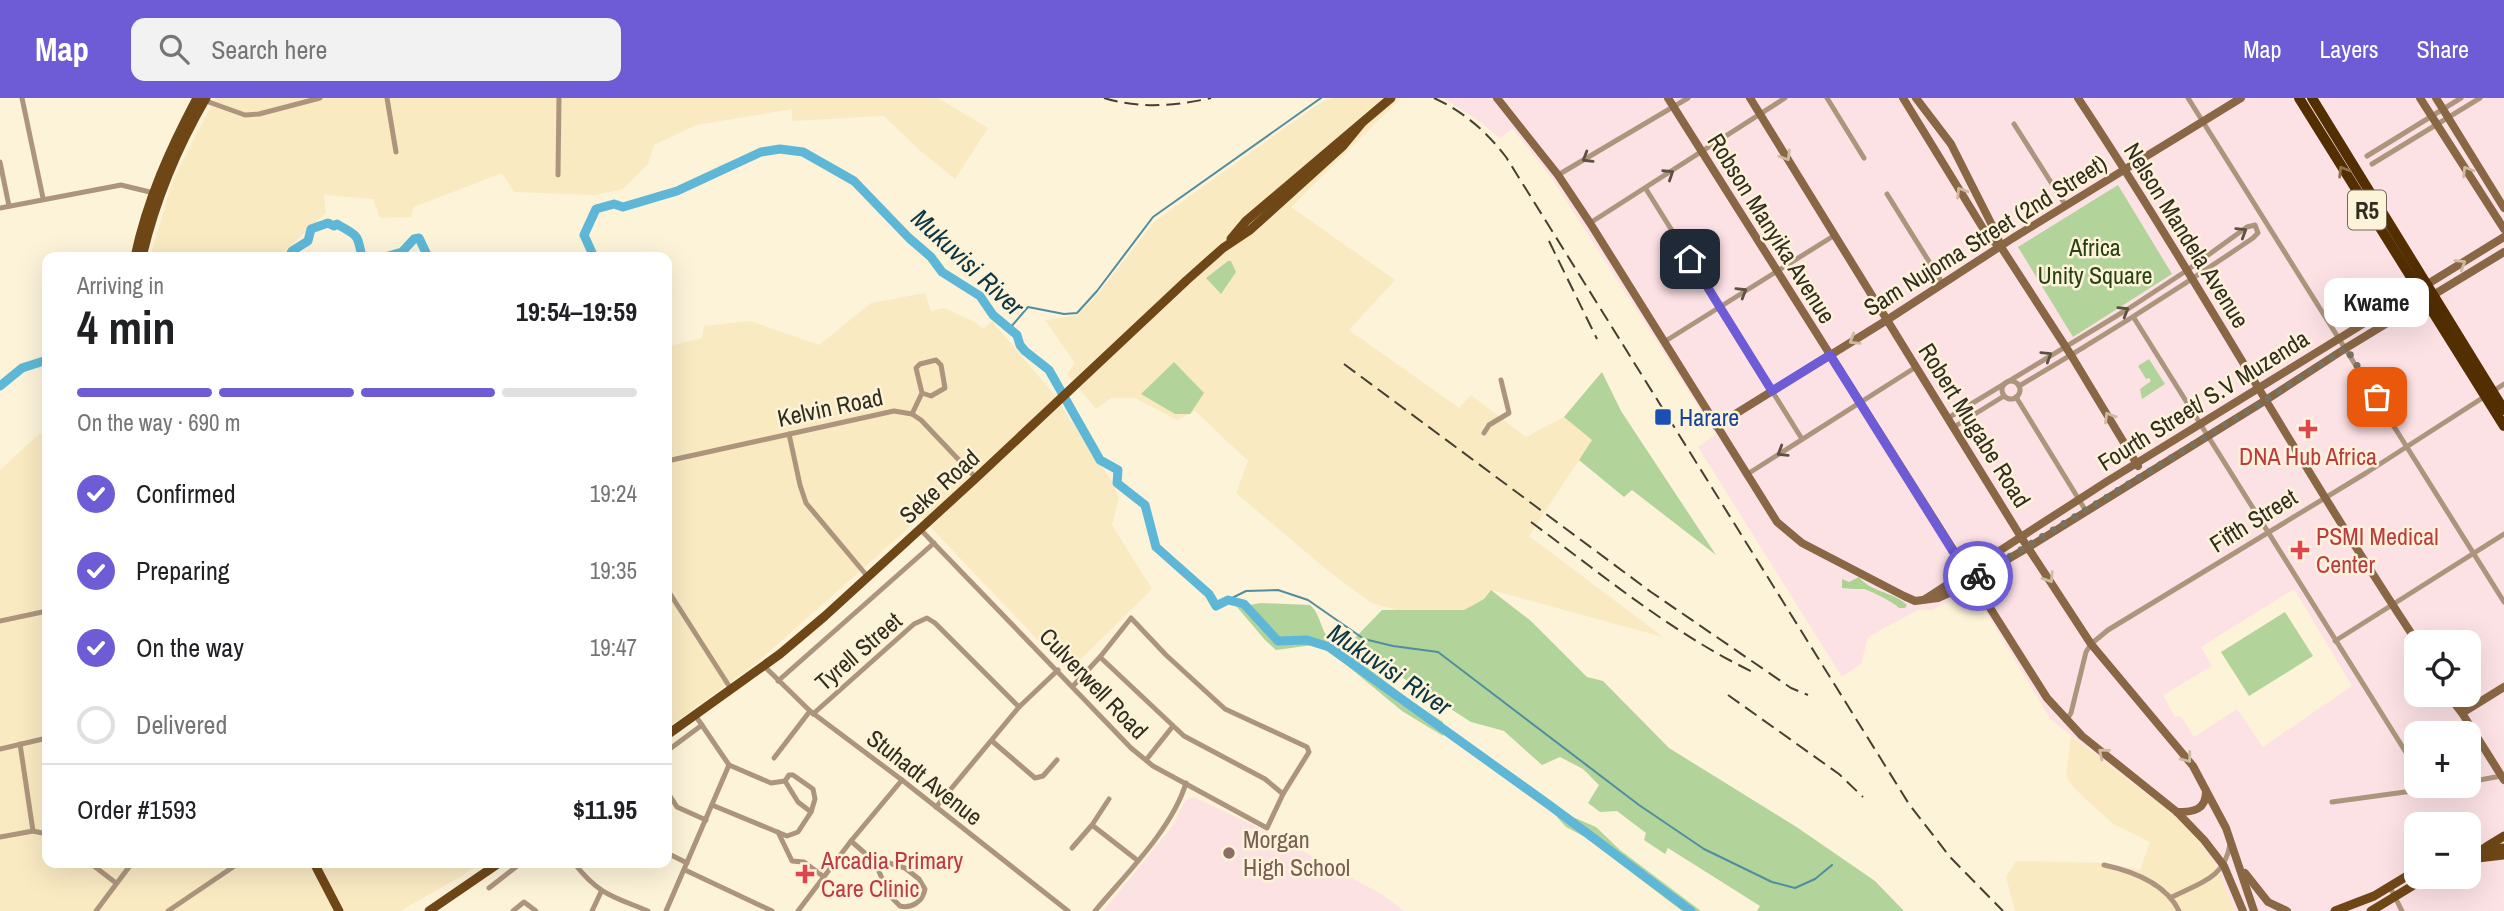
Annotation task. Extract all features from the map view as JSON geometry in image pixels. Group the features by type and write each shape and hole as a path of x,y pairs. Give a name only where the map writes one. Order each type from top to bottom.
{"highway":[{"name":"R5","path":"2299,98 2425,302 2504,410"},
{"name":"R5","path":"2312,98 2435,296 2504,425"}],"main road":[{"name":"Seke Road","path":"672,731 764,666 868,577 1223,248 1250,230 1343,146 1361,124 1391,98"},
{"path":"1497,98 1558,175 1590,223 1777,522 1793,537 1915,601 1938,598 2029,547 2346,348 2504,253"},
{"name":"Robson Manyika Avenue","path":"1668,98 2047,698 2082,736 2178,812 2204,839 2224,866 2243,911"},
{"name":"Robert Mugabe Road","path":"1750,98 2021,537 2091,643 2193,766 2220,814 2254,911"},
{"path":"1903,98 1989,238 2001,247"},
{"path":"1916,98 1951,144 2001,247 2065,345 2144,476"},
{"name":"Nelson Mandela Avenue","path":"2078,98 2125,169 2324,497 2409,630"},
{"name":"Sam Nujoma Street (2nd Street)","path":"1716,426 2241,98"},
{"path":"2420,98 2504,229"},
{"path":"2436,98 2504,208"},
{"path":"143,252 168,154 202,99"},
{"path":"137,252 157,194"},
{"name":"Fourth Street/ S.V Muzenda","path":"1925,599 2078,500 2504,237"},
{"path":"2462,713 2504,687"},
{"path":"2457,707 2503,780"},
{"path":"2460,707 2462,713"},
{"path":"2178,812 2202,807 2205,803 2206,788"},
{"path":"2484,848 2504,836"},
{"path":"2481,848 2504,848"},
{"path":"2481,858 2504,855"},
{"path":"317,868 339,911"},
{"path":"429,911 438,908 492,868"},
{"path":"2241,868 2267,902 2287,911"},
{"path":"2335,911 2404,878"},
{"path":"2371,911 2409,889"}],"street":[{"path":"22,98 43,198"},
{"path":"202,99 231,112 250,115 320,98"},
{"path":"387,98 396,152"},
{"path":"558,174 559,98"},
{"path":"1558,175 1688,98"},
{"path":"1590,223 1785,98"},
{"path":"1827,98 1864,158"},
{"path":"2188,98 2504,603"},
{"path":"2367,156 2461,98"},
{"path":"2372,164 2480,98"},
{"path":"2014,124 2066,206"},
{"path":"2391,141 2396,149"},
{"path":"0,162 9,206"},
{"path":"0,208 121,185 157,194"},
{"path":"1646,189 1802,439"},
{"path":"1887,194 1943,284"},
{"path":"1948,418 2065,345 2129,309 2247,227 2255,225 2258,233 2253,238 2192,280 2019,386"},
{"path":"1664,342 1835,235"},
{"path":"2134,318 2404,750"},
{"path":"912,414 922,393 916,368 920,364 936,360 941,365 945,388 931,396 922,393"},
{"path":"1746,475 1916,367"},
{"path":"1484,433 1487,427 1509,413 1501,380"},
{"path":"2012,380 2019,386 2020,392 2016,397 2010,399 2004,396 2002,387 2006,382 2012,380"},
{"name":"Fifth Street","path":"2091,643 2504,384"},
{"path":"1954,427 2004,396"},
{"path":"2016,397 2086,511"},
{"name":"Kelvin Road","path":"672,460 879,412 904,411 912,414 976,478"},
{"path":"789,434 806,503 868,577"},
{"name":"Culverwell Road","path":"920,529 1131,748 1146,760 1268,828 1283,794"},
{"path":"2335,641 2504,534"},
{"path":"778,681 934,543"},
{"path":"672,597 731,690"},
{"path":"0,621 42,612"},
{"name":"Tyrell Street","path":"811,712 914,624 927,618 1019,707"},
{"path":"1073,686 1130,618 1225,709 1307,747 1309,752 1306,759 1283,794 1265,779 1184,736 1100,657"},
{"path":"2066,721 2071,713 2085,656 2091,643"},
{"name":"Stuhadt Avenue","path":"764,666 811,712 1068,911"},
{"path":"936,807 1019,707 1058,670"},
{"path":"774,758 811,712"},
{"path":"695,715 729,765 771,783 785,781 789,775 793,775 813,789 815,800 811,812 794,835 787,836 712,805"},
{"path":"672,747 702,725"},
{"path":"1146,760 1173,726"},
{"path":"0,749 42,739"},
{"path":"992,741 1035,778 1043,776 1057,760"},
{"path":"20,744 33,831"},
{"path":"666,911 729,765"},
{"path":"802,910 851,841 902,780"},
{"path":"2481,781 2503,780"},
{"path":"785,781 798,802 811,812"},
{"path":"1096,911 1167,823 1180,802 1186,783"},
{"path":"2332,802 2404,791"},
{"path":"672,799 677,807 706,820"},
{"path":"1072,848 1092,825 1109,799"},
{"path":"1092,825 1137,860"},
{"path":"0,837 33,831 42,833"},
{"path":"778,832 792,861 804,862 824,877"},
{"path":"851,841 875,862 889,895 900,906 912,906 923,897 923,884 905,868 875,862"},
{"path":"2172,897 2213,876 2224,866 2231,842"},
{"path":"672,857 686,867 772,911"},
{"path":"2104,864 2134,873 2172,897 2179,911"},
{"path":"96,868 116,883"},
{"path":"96,911 128,868"},
{"path":"168,911 232,868"},
{"path":"489,888 515,868"},
{"path":"578,868 601,892 648,911"},
{"path":"2390,887 2402,911"},
{"path":"592,911 601,892"},
{"path":"513,911 524,902 536,911"}],"shaded area":[{"path":"215,98 938,98 988,128 955,179 884,116 792,121 792,109 696,125 654,145 648,164 623,189 596,195 514,192 502,173 414,207 411,217 380,218 373,199 324,195 326,213 283,252 151,252 173,180"},
{"path":"1332,98 1401,98 1291,207 1395,280 1349,330 1459,408 1471,395 1526,437 1564,417 1592,440 1529,536 1663,637 1491,590 1484,599 1464,610 1397,610 1371,603 1322,566 1236,493 1248,461 1195,411 1177,420 1135,398 1111,398 1096,409 1067,374 1075,363 1045,320 1078,315 1154,222 1317,105"},
{"path":"1443,98 2504,98 2504,911 2235,911 2214,862 2160,804 2051,720 1972,589 1932,610 1918,610 1868,637 1861,664 1842,677 1698,447 1716,434 1553,180 1513,129 1500,138","holes":["2294,589 2352,686 2263,747 2237,709 2194,737 2181,716 2175,717 2163,695 2212,666 2201,647"]},
{"path":"925,293 931,311 944,308 975,322 983,329 992,321 1051,391 1111,480 1119,498 1112,525 1152,589 1068,672 921,517 754,665 672,724 672,346 702,338 704,326 750,321 819,345 871,303"},
{"path":"42,434 42,868 473,868 400,911 0,911 0,470"},
{"path":"2071,736 2191,830 2214,862 2235,911 2015,911 2006,877 2016,861 2104,863 2140,870 2150,842 2113,824 2074,788 2066,776"},
{"name":"Morgan High School","path":"1194,797 1270,833 1383,895 1404,911 1103,911 1172,827 1185,801"}],"green space":[{"name":"Africa Unity Square","path":"2118,185 2172,274 2073,337 2018,247"},
{"path":"1231,261 1236,272 1221,294 1206,278"},
{"path":"2149,359 2165,384 2142,399 2140,389 2151,381 2146,379 2138,366"},
{"path":"1174,362 1204,393 1190,414 1175,414 1141,394"},
{"path":"1602,372 1621,411 1716,555 1632,490 1624,497 1579,460 1592,440 1564,417"},
{"path":"1859,577 1869,586 1896,597 1907,605 1905,608 1899,608 1867,590 1842,588 1842,579 1849,582"},
{"path":"1491,590 1531,621 1587,677 1603,681 1669,748 1798,828 1875,881 1904,911 1757,911 1760,906 1668,848 1665,854 1644,840 1646,833 1617,811 1600,812 1588,803 1599,785 1583,769 1560,757 1542,765 1504,731 1471,722 1361,651 1352,641 1382,610 1464,610 1484,599"},
{"path":"1261,603 1310,605 1326,635 1408,699 1443,722 1443,736 1402,711 1321,644 1276,650 1237,607"},
{"path":"2285,612 2313,656 2249,696 2221,652"},
{"path":"1566,812 1596,827 1620,850 1701,911 1682,911 1585,837 1566,827 1557,817"}],"waterway":[{"path":"1010,328 1028,307 1064,314 1077,313 1153,217 1321,98"},
{"name":"Mukuvisi River","path":"592,252 584,235 596,209 614,204 623,207 677,191 761,152 780,149 803,152 854,181 931,257 942,272 980,296 993,315 1017,335 1025,351 1049,370 1100,460 1118,470 1117,483 1145,505 1156,547 1209,594 1216,606 1228,600 1244,604 1278,641 1307,640 1329,647 1552,807 1691,911"},
{"name":"Mukuvisi River","path":"292,252 308,241 311,229 328,223 334,226 337,224 356,236 361,252"},
{"name":"Mukuvisi River","path":"402,252 414,239 419,238 426,252"},
{"name":"Mukuvisi River","path":"0,386 22,368 42,362"},
{"path":"1228,600 1246,591 1278,590 1308,600 1364,639 1438,652 1639,805 1704,849 1772,882 1795,888 1815,879 1832,865"}],"railway":[{"path":"1104,98 1131,104 1157,105 1211,98"},
{"path":"1434,98 1474,123 1506,157 1909,804 1950,857 2003,911"},
{"path":"1549,241 1597,339"},
{"path":"1344,364 1651,592 1791,688 1808,695"},
{"path":"1531,522 1668,623 1757,674"},
{"path":"1728,695 1839,774 1863,797"}],"way so far":[{"path":"1978,576 2029,547 2346,348 2377,397"}],"place":[{"name":"Kwame","path":"2377,397"},
{"name":"Harare","path":"1663,417"},
{"name":"DNA Hub Africa","path":"2308,429"},
{"name":"PSMI Medical Center","path":"2300,550"},
{"name":"Morgan High School","path":"1229,853"},
{"name":"Arcadia Primary Care Clinic","path":"805,874"}],"route":[{"path":"1690,259 1772,391 1830,355 1971,580 1978,576"}]}
